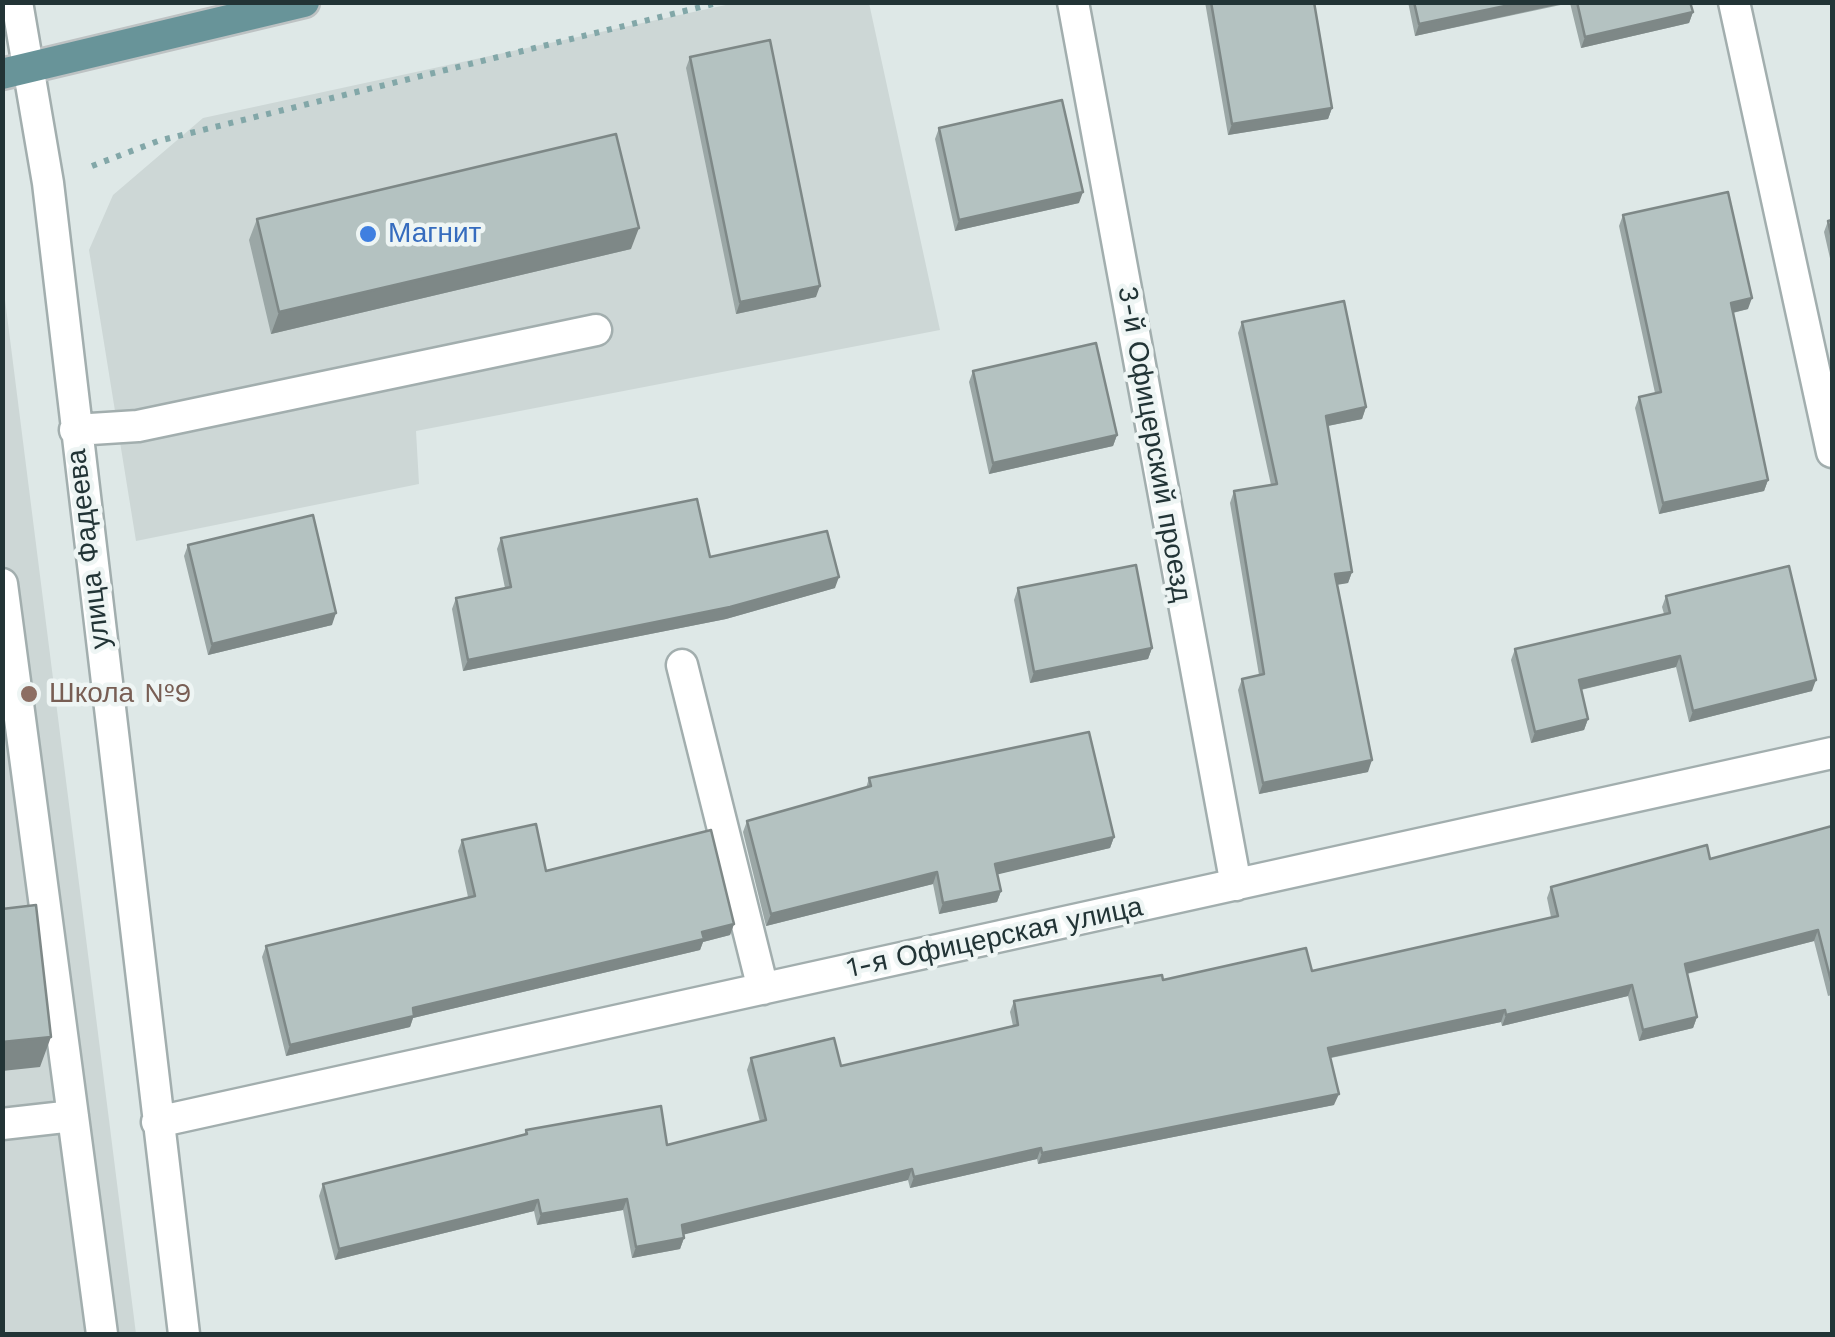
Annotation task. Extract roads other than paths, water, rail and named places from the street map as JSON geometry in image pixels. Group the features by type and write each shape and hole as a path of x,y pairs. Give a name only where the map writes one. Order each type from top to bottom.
{"main road":[{"path":"16,71 304,2"}],"street":[{"name":"улица Фадеева","path":"17,2 16,71 48,183 184,1334"},
{"name":"3-й Офицерский проезд","path":"1072,2 1236,885"},
{"path":"1734,2 1832,452"},
{"path":"75,430 138,426 596,330"},
{"path":"2,584 102,1334"},
{"path":"682,666 763,988"},
{"name":"1-я Офицерская улица","path":"157,1122 1832,753"},
{"path":"2,1124 73,1116"}],"place":[{"name":"Магнит","path":"368,234"},
{"name":"Школа №9","path":"29,694"}]}
